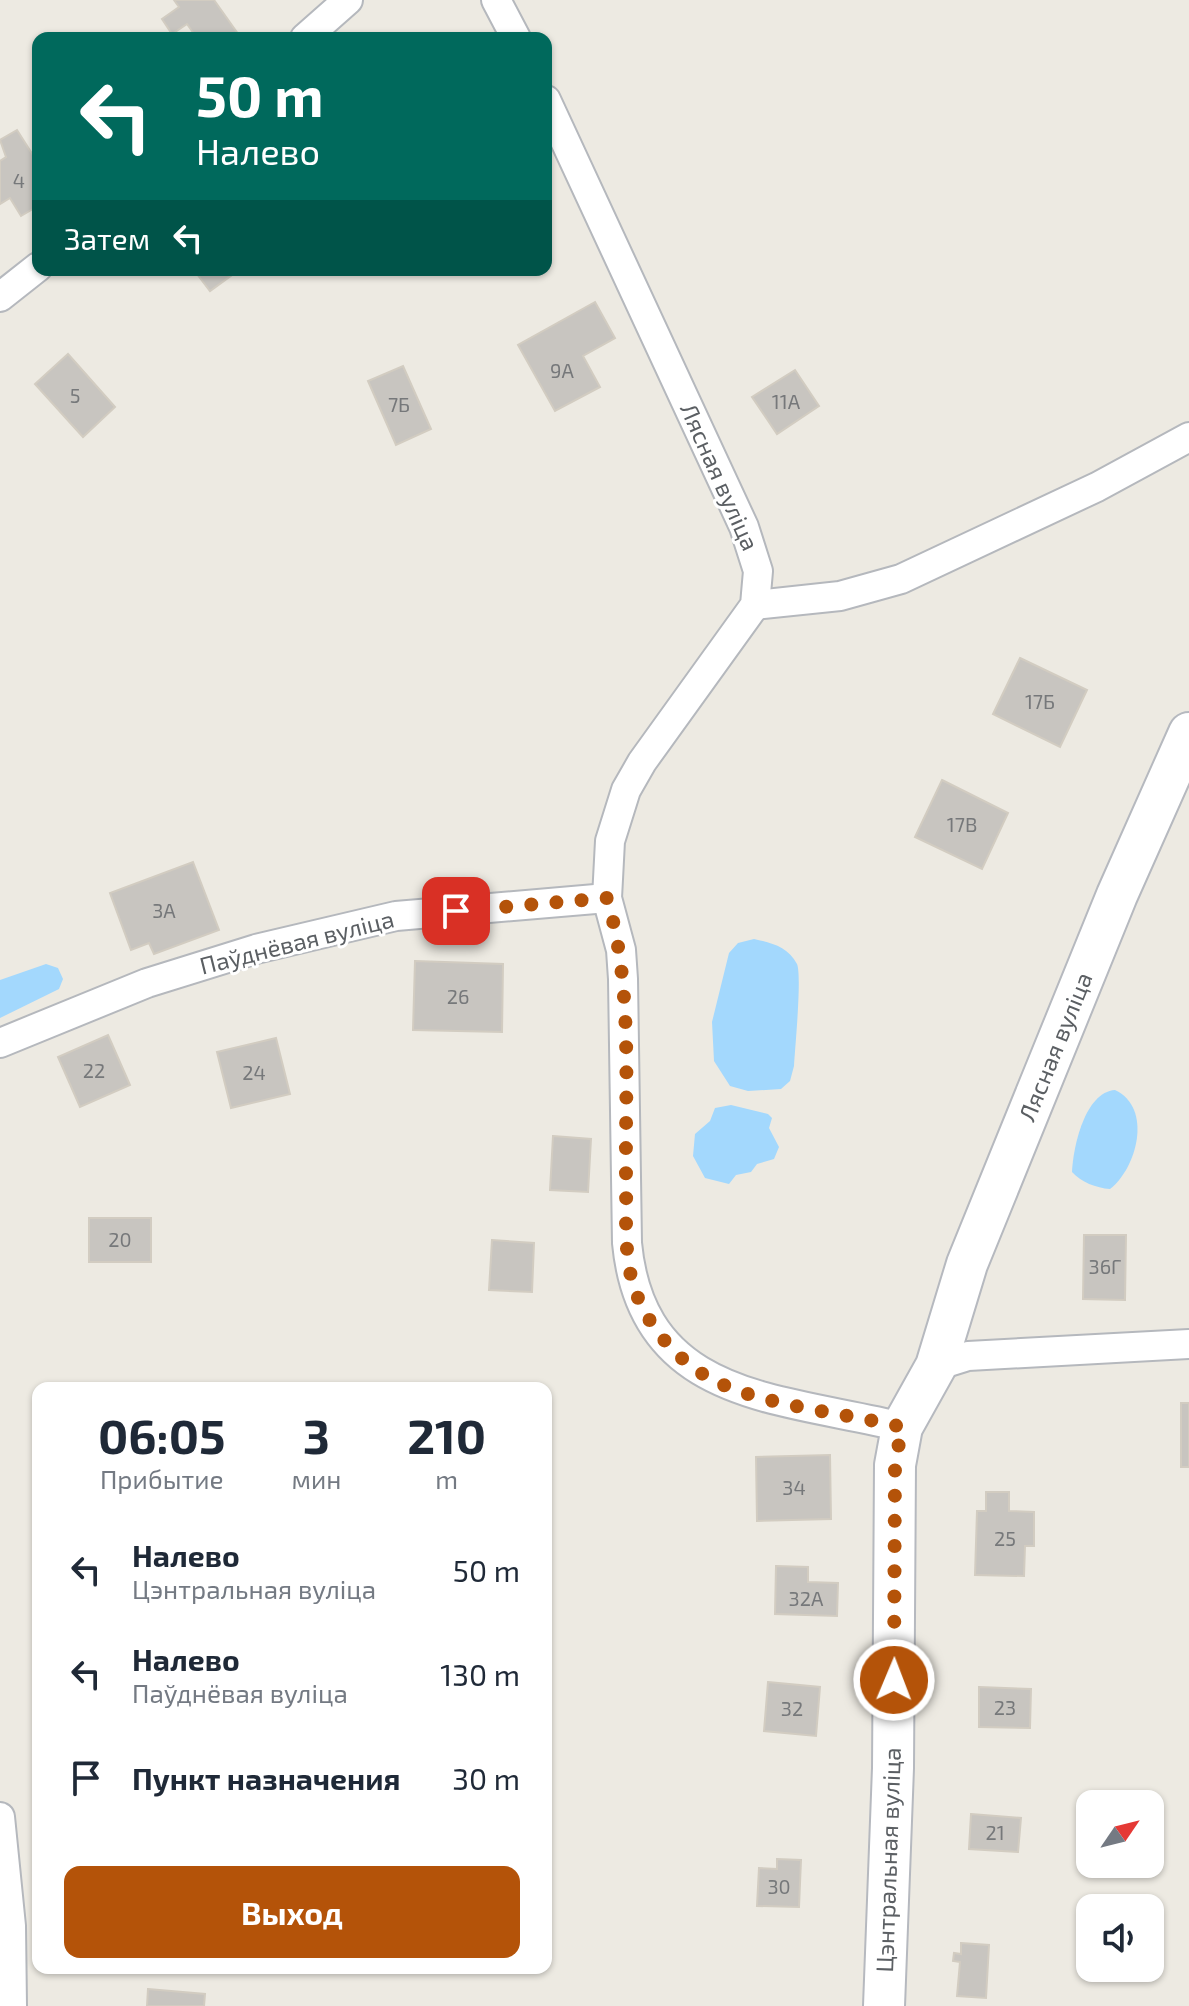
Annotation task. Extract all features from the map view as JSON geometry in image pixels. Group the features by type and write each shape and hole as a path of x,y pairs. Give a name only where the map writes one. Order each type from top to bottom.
{"street":[{"path":"312,32 348,0"},
{"path":"496,0 513,32"},
{"name":"Лясная вуліца","path":"552,113 744,527 758,571 755,605"},
{"path":"0,297 32,272"},
{"path":"902,1427 724,1385 679,1355 644,1312 632,1282 627,1243 622,965 607,898 610,841 626,790 660,735 755,605 840,596 901,579 1097,487 1189,437"},
{"name":"Лясная вуліца","path":"936,1366 967,1264 1117,895 1189,733"},
{"name":"Паўднёвая вуліца","path":"0,1043 147,983 256,949 396,916 607,898"},
{"path":"936,1366 968,1356 1189,1344"},
{"name":"Цэнтральная вуліца","path":"884,2006 893,1768 895,1465 902,1427 936,1366"},
{"path":"0,1817 11,1926 12,2006"}],"water":[{"path":"754,939 784,950 797,964 799,997 794,1066 790,1081 781,1089 748,1091 730,1086 714,1061 712,1022 729,953 738,943"},
{"path":"46,964 58,968 63,979 59,989 0,1018 0,980"},
{"path":"1115,1090 1127,1099 1134,1110 1137,1138 1128,1167 1110,1189 1089,1184 1072,1172 1078,1136 1088,1110 1105,1093"},
{"path":"731,1105 768,1114 772,1118 769,1128 779,1147 774,1159 757,1164 751,1172 736,1175 729,1184 705,1178 693,1156 695,1134 710,1121 715,1108"}],"building":[{"path":"174,0 214,0 237,32 193,32 187,24 171,32 162,19 179,7"},
{"path":"17,130 32,154 32,210 21,216 10,198 0,204 0,161 6,157 0,140"},
{"path":"199,276 231,276 210,291"},
{"path":"595,302 615,338 583,356 600,387 555,411 518,345"},
{"path":"68,354 115,407 83,437 35,384"},
{"path":"403,366 431,429 396,445 368,381"},
{"path":"795,370 819,406 777,434 752,397"},
{"path":"1020,658 1087,690 1060,747 993,714"},
{"path":"942,780 1008,813 982,869 915,837"},
{"path":"193,862 219,930 154,954 149,943 131,950 110,893"},
{"path":"415,961 503,964 502,1032 413,1030"},
{"path":"108,1035 130,1085 80,1107 58,1057"},
{"path":"276,1038 290,1094 231,1108 217,1052"},
{"path":"553,1136 591,1139 588,1192 550,1190"},
{"path":"89,1218 151,1218 151,1262 89,1262"},
{"path":"1084,1235 1126,1235 1125,1300 1083,1299"},
{"path":"492,1240 534,1243 532,1292 489,1290"},
{"path":"1181,1403 1189,1403 1189,1467 1181,1467"},
{"path":"830,1455 831,1519 757,1521 756,1457"},
{"path":"986,1492 1009,1492 1009,1511 1034,1512 1034,1546 1025,1546 1024,1576 975,1575 977,1511 986,1511"},
{"path":"776,1566 808,1567 808,1582 838,1583 837,1616 775,1614"},
{"path":"768,1682 820,1687 816,1736 764,1731"},
{"path":"979,1687 1031,1689 1030,1728 979,1727"},
{"path":"971,1814 1021,1818 1018,1852 969,1849"},
{"path":"777,1859 801,1860 799,1907 757,1906 759,1868 777,1869"},
{"path":"961,1943 989,1945 986,1998 957,1996 960,1962 953,1961 954,1953 961,1954"},
{"path":"148,1989 205,1994 204,2006 147,2006"}],"route":[{"path":"456,911 607,898 621,950 627,1243 637,1296 644,1312 665,1340 709,1378 763,1397 902,1427 895,1465 894,1680"}]}
